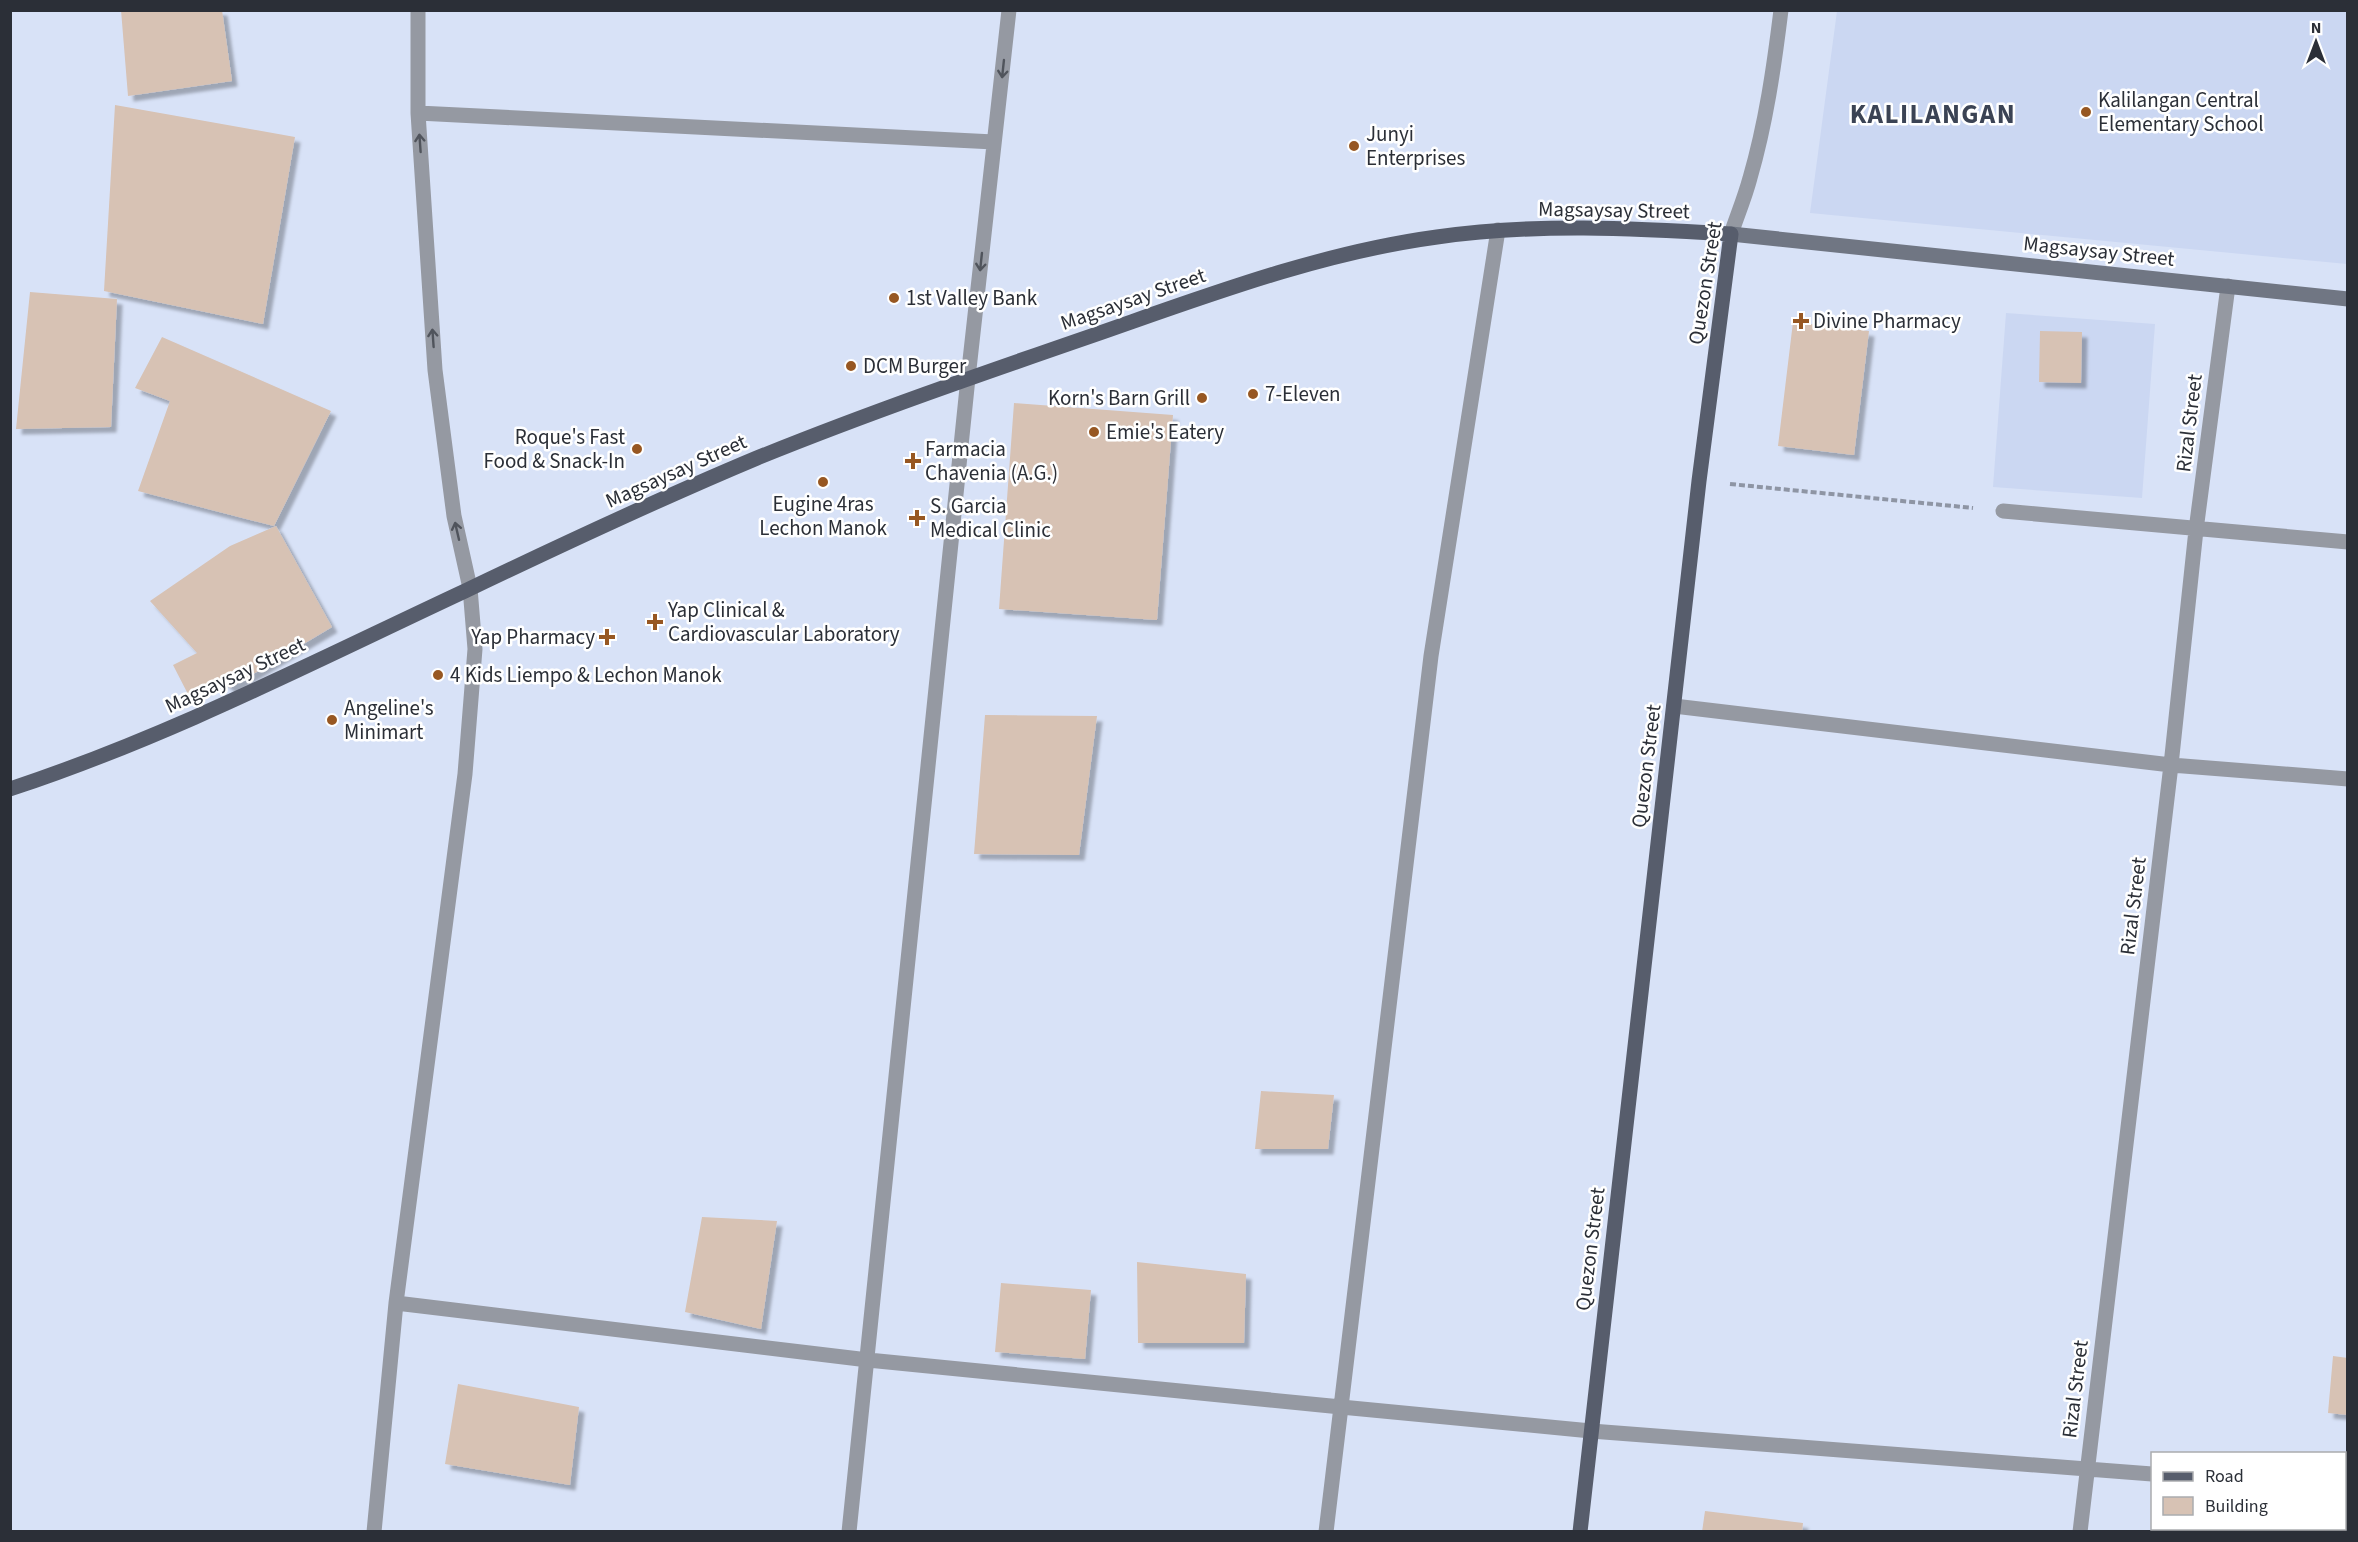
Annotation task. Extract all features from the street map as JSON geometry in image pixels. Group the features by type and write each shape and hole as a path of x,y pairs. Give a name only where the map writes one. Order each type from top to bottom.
{"main road":[{"name":"Magsaysay Street","path":"10,789 60,773 181,724 470,588 753,460 853,420 1271,274 1357,252 1434,237 1498,230 1656,229 1731,234 2348,299"},
{"name":"Quezon Street","path":"1580,1532 1699,481 1731,234"}],"street":[{"path":"374,1532 396,1303 468,743 475,649 470,588 454,516 435,370 418,113 418,10"},
{"path":"849,1532 968,378 1009,10"},
{"name":"Quezon Street","path":"1731,234 1750,178 1762,129 1773,74 1781,10"},
{"path":"418,113 994,142"},
{"path":"1326,1532 1431,656 1498,230"},
{"name":"Rizal Street","path":"2080,1532 2196,530 2228,286"},
{"path":"2003,511 2348,542"},
{"path":"1674,706 2170,765 2348,779"},
{"path":"396,1303 868,1360 1341,1407 1591,1431 2151,1474"}],"path":[{"path":"1699,481 2003,511"}],"shaded area":[{"name":"Kalilangan Central Elementary School","path":"1837,11 2347,11 2347,264 1810,213"},
{"path":"2006,313 2155,324 2142,498 1993,487"}],"building":[{"path":"121,10 222,10 232,81 128,96"},
{"path":"115,105 295,137 263,324 104,291"},
{"path":"30,292 117,299 111,427 16,429"},
{"path":"1793,322 1869,331 1854,455 1778,446"},
{"path":"2040,331 2082,332 2081,383 2039,382"},
{"path":"162,337 331,411 274,526 138,491 170,401 135,388"},
{"path":"1014,403 1173,415 1157,620 999,609"},
{"path":"276,526 332,627 230,688 222,680 189,696 173,665 197,653 150,601 230,546"},
{"path":"985,715 1097,716 1079,855 974,854"},
{"path":"1261,1091 1334,1095 1328,1149 1255,1149"},
{"path":"702,1217 777,1221 761,1329 685,1312"},
{"path":"1137,1262 1246,1274 1244,1343 1138,1343"},
{"path":"1001,1283 1091,1290 1085,1359 995,1352"},
{"path":"2333,1356 2348,1358 2348,1415 2328,1413"},
{"path":"458,1384 579,1407 570,1485 445,1464"},
{"path":"1705,1511 1803,1523 1802,1532 1702,1532"}],"place":[{"name":"Kalilangan Central Elementary School","path":"2086,112"},
{"name":"Junyi Enterprises","path":"1354,146"},
{"name":"1st Valley Bank","path":"894,298"},
{"name":"Divine Pharmacy","path":"1801,321"},
{"name":"DCM Burger","path":"851,366"},
{"name":"7-Eleven","path":"1253,394"},
{"name":"Korn's Barn Grill","path":"1202,398"},
{"name":"Emie's Eatery","path":"1094,432"},
{"name":"Roque's Fast Food & Snack-In","path":"637,449"},
{"name":"Farmacia Chavenia (A.G.)","path":"913,461"},
{"name":"Eugine 4ras Lechon Manok","path":"823,482"},
{"name":"S. Garcia Medical Clinic","path":"917,518"},
{"name":"Yap Clinical & Cardiovascular Laboratory","path":"655,622"},
{"name":"Yap Pharmacy","path":"607,637"},
{"name":"4 Kids Liempo & Lechon Manok","path":"438,675"},
{"name":"Angeline's Minimart","path":"332,720"}],"district":[{"name":"KALILANGAN","path":"1933,114"}]}
